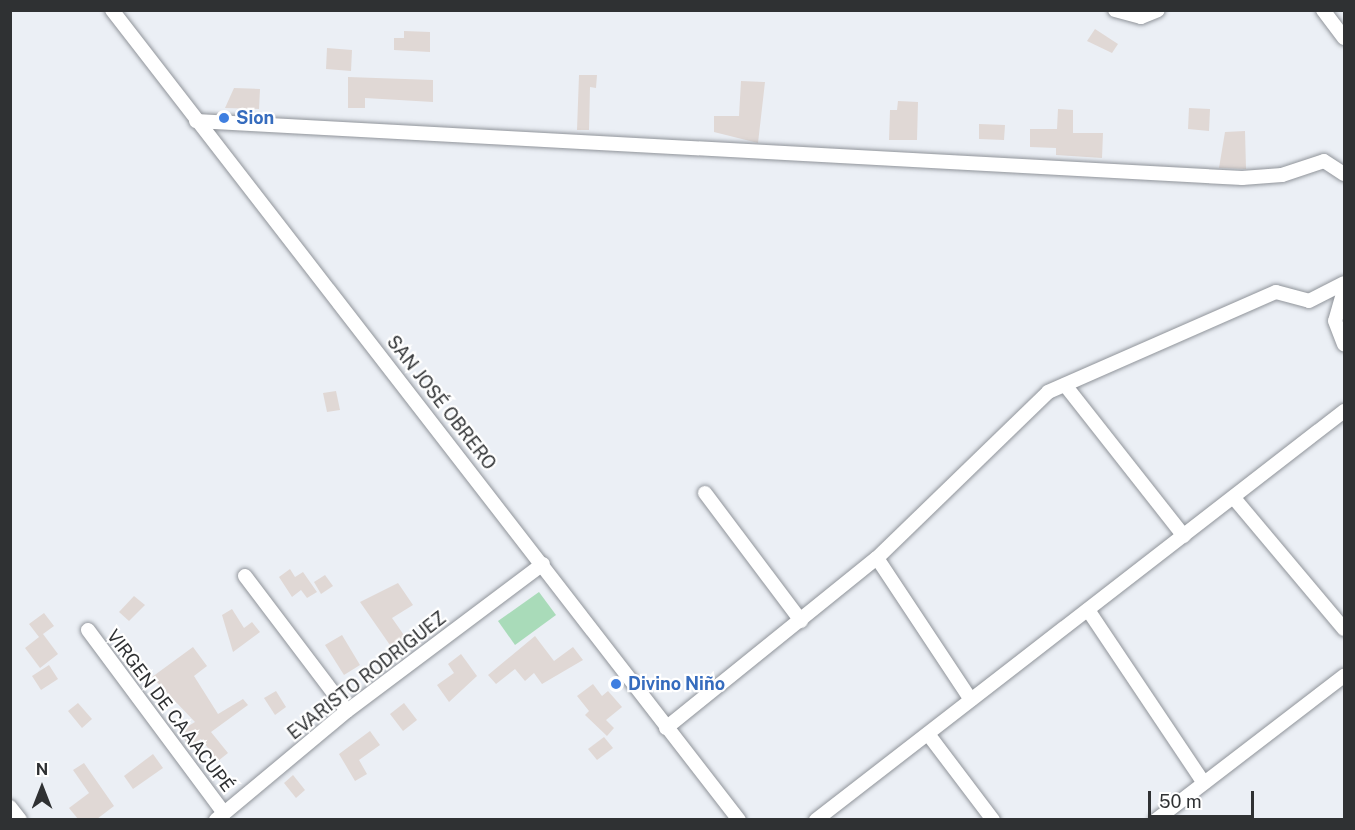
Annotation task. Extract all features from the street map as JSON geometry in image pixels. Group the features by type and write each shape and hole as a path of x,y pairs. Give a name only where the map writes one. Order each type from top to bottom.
{"street":[{"name":"SAN JOSÉ OBRERO","path":"112,10 196,121 543,564 666,728 739,819"},
{"path":"1115,10 1141,17 1158,10"},
{"path":"1323,10 1344,39"},
{"path":"196,121 1242,178 1282,175 1324,161 1344,174"},
{"path":"666,728 877,558 1048,392 1276,292 1309,301 1344,283"},
{"path":"1344,290 1335,321 1344,344"},
{"path":"1065,385 1184,536"},
{"path":"816,819 1344,411"},
{"path":"705,493 801,621"},
{"path":"1234,498 1344,629"},
{"path":"877,558 971,700"},
{"name":"EVARISTO RODRIGUEZ","path":"220,816 347,711 543,564"},
{"path":"245,576 347,711"},
{"path":"1088,610 1204,783"},
{"name":"VIRGEN DE CAAACUPÉ","path":"88,630 220,816"},
{"path":"1156,819 1344,676"},
{"path":"928,734 993,819"},
{"path":"10,807 20,819"}],"green space":[{"path":"539,592 556,615 515,645 498,621"}],"building":[{"path":"1095,29 1118,44 1112,53 1087,41"},
{"path":"404,31 430,32 430,52 394,50 394,38 404,38"},
{"path":"327,48 352,50 351,71 326,69"},
{"path":"579,75 597,75 596,88 590,87 589,130 577,130"},
{"path":"348,77 433,80 433,102 365,98 365,108 348,108"},
{"path":"741,81 765,82 758,143 714,132 714,116 739,116"},
{"path":"234,88 260,89 259,109 225,108"},
{"path":"898,101 918,102 917,140 889,140 890,110 897,110"},
{"path":"1189,108 1210,109 1209,131 1188,129"},
{"path":"1058,109 1073,110 1073,133 1103,133 1102,158 1056,155 1056,148 1030,147 1030,129 1057,129"},
{"path":"979,124 1005,125 1004,140 979,139"},
{"path":"1245,131 1246,169 1219,168 1225,132"},
{"path":"336,391 340,410 327,412 323,393"},
{"path":"290,569 295,577 303,572 317,592 307,598 301,590 292,597 279,577"},
{"path":"325,575 333,586 321,594 314,582"},
{"path":"398,583 413,605 392,618 406,638 392,648 360,602"},
{"path":"134,596 145,605 129,621 119,612"},
{"path":"232,609 244,628 252,622 260,632 233,652 222,615"},
{"path":"44,613 54,626 43,634 58,654 40,668 25,648 39,637 29,624"},
{"path":"342,635 360,665 344,675 325,645"},
{"path":"535,636 554,661 573,647 583,660 542,684 534,673 525,681 515,669 496,684 488,675"},
{"path":"193,647 207,666 194,676 218,714 243,699 248,705 211,732 228,753 218,761 201,739 188,746 180,731 195,722 152,677"},
{"path":"461,654 477,676 449,702 437,685 454,673 448,664"},
{"path":"49,665 58,679 41,690 32,676"},
{"path":"593,684 602,696 608,691 622,707 606,720 614,728 607,736 585,715 589,711 577,696"},
{"path":"276,691 286,707 275,715 264,698"},
{"path":"78,703 92,719 82,728 68,711"},
{"path":"404,703 417,720 403,731 390,714"},
{"path":"370,731 380,745 359,760 367,774 355,781 339,754"},
{"path":"604,737 613,748 597,760 588,749"},
{"path":"153,754 163,768 133,789 124,776"},
{"path":"84,763 114,806 97,819 78,819 69,808 89,793 73,770"},
{"path":"293,775 305,790 296,798 284,783"}],"place":[{"name":"Sion","path":"224,118"},
{"name":"Divino Niño","path":"616,684"}]}
